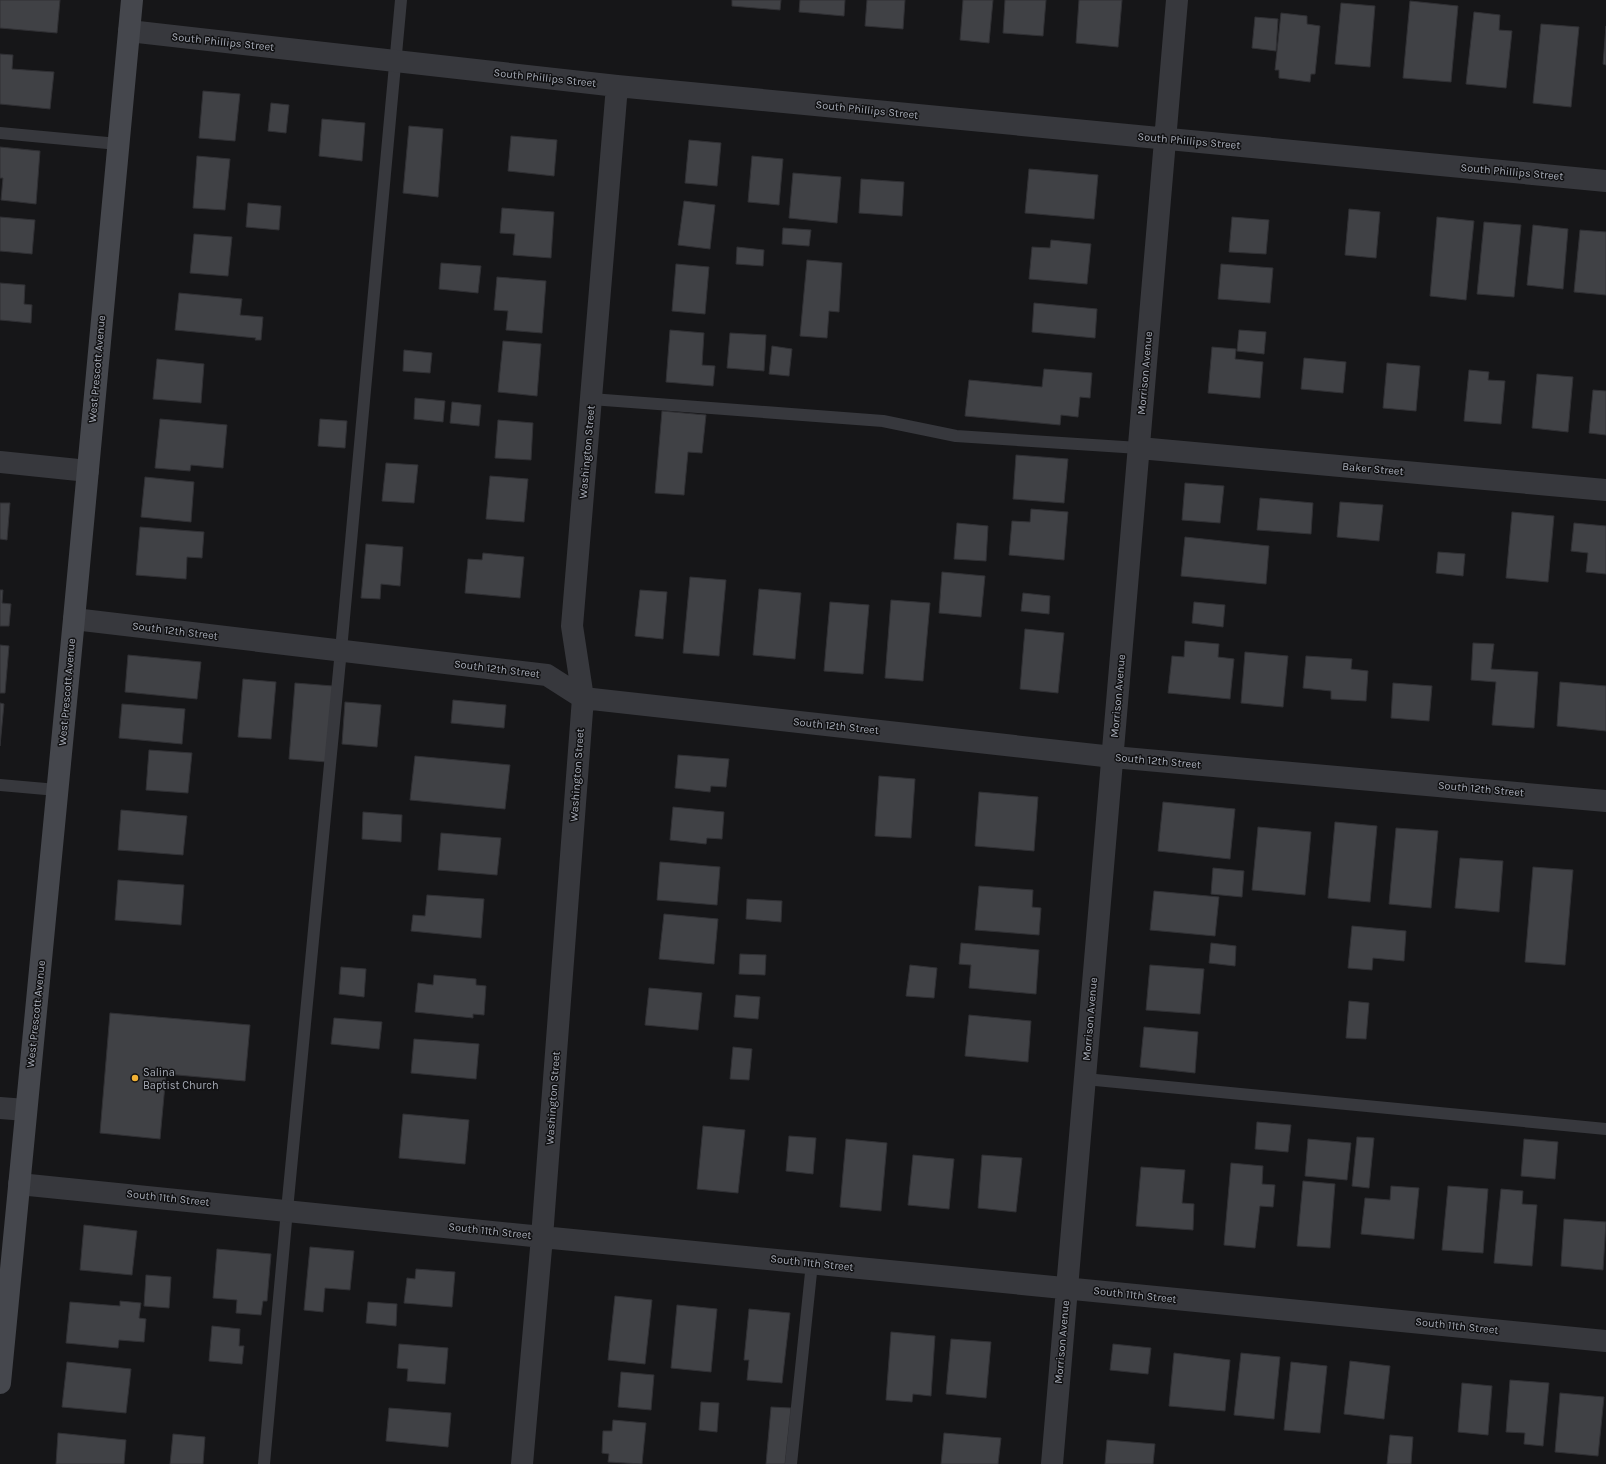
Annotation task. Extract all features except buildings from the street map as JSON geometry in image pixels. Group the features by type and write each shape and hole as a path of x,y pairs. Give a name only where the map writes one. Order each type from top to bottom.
{"street":[{"name":"West Prescott Avenue","path":"0,1383 132,0"},
{"name":"Morrison Avenue","path":"1052,1464 1178,0"},
{"name":"South Phillips Street","path":"129,31 617,86 1606,181"},
{"name":"Washington Street","path":"522,1464 542,1237 583,698 572,626 617,86"},
{"name":"Baker Street","path":"1139,448 1606,490"},
{"path":"0,462 88,471"},
{"name":"South 12th Street","path":"74,619 547,675 583,698 1112,757 1606,800"},
{"path":"0,1108 26,1110"},
{"name":"South 11th Street","path":"19,1184 542,1237 1606,1341"}],"lane":[{"path":"264,1464 286,1210 341,650 401,0"},
{"path":"0,133 118,144"},
{"path":"591,399 884,421 956,436 1139,448"},
{"path":"0,785 57,790"},
{"path":"1085,1079 1606,1129"},
{"path":"791,1464 812,1263"}],"place":[{"name":"Salina Baptist Church","path":"135,1078"}]}
